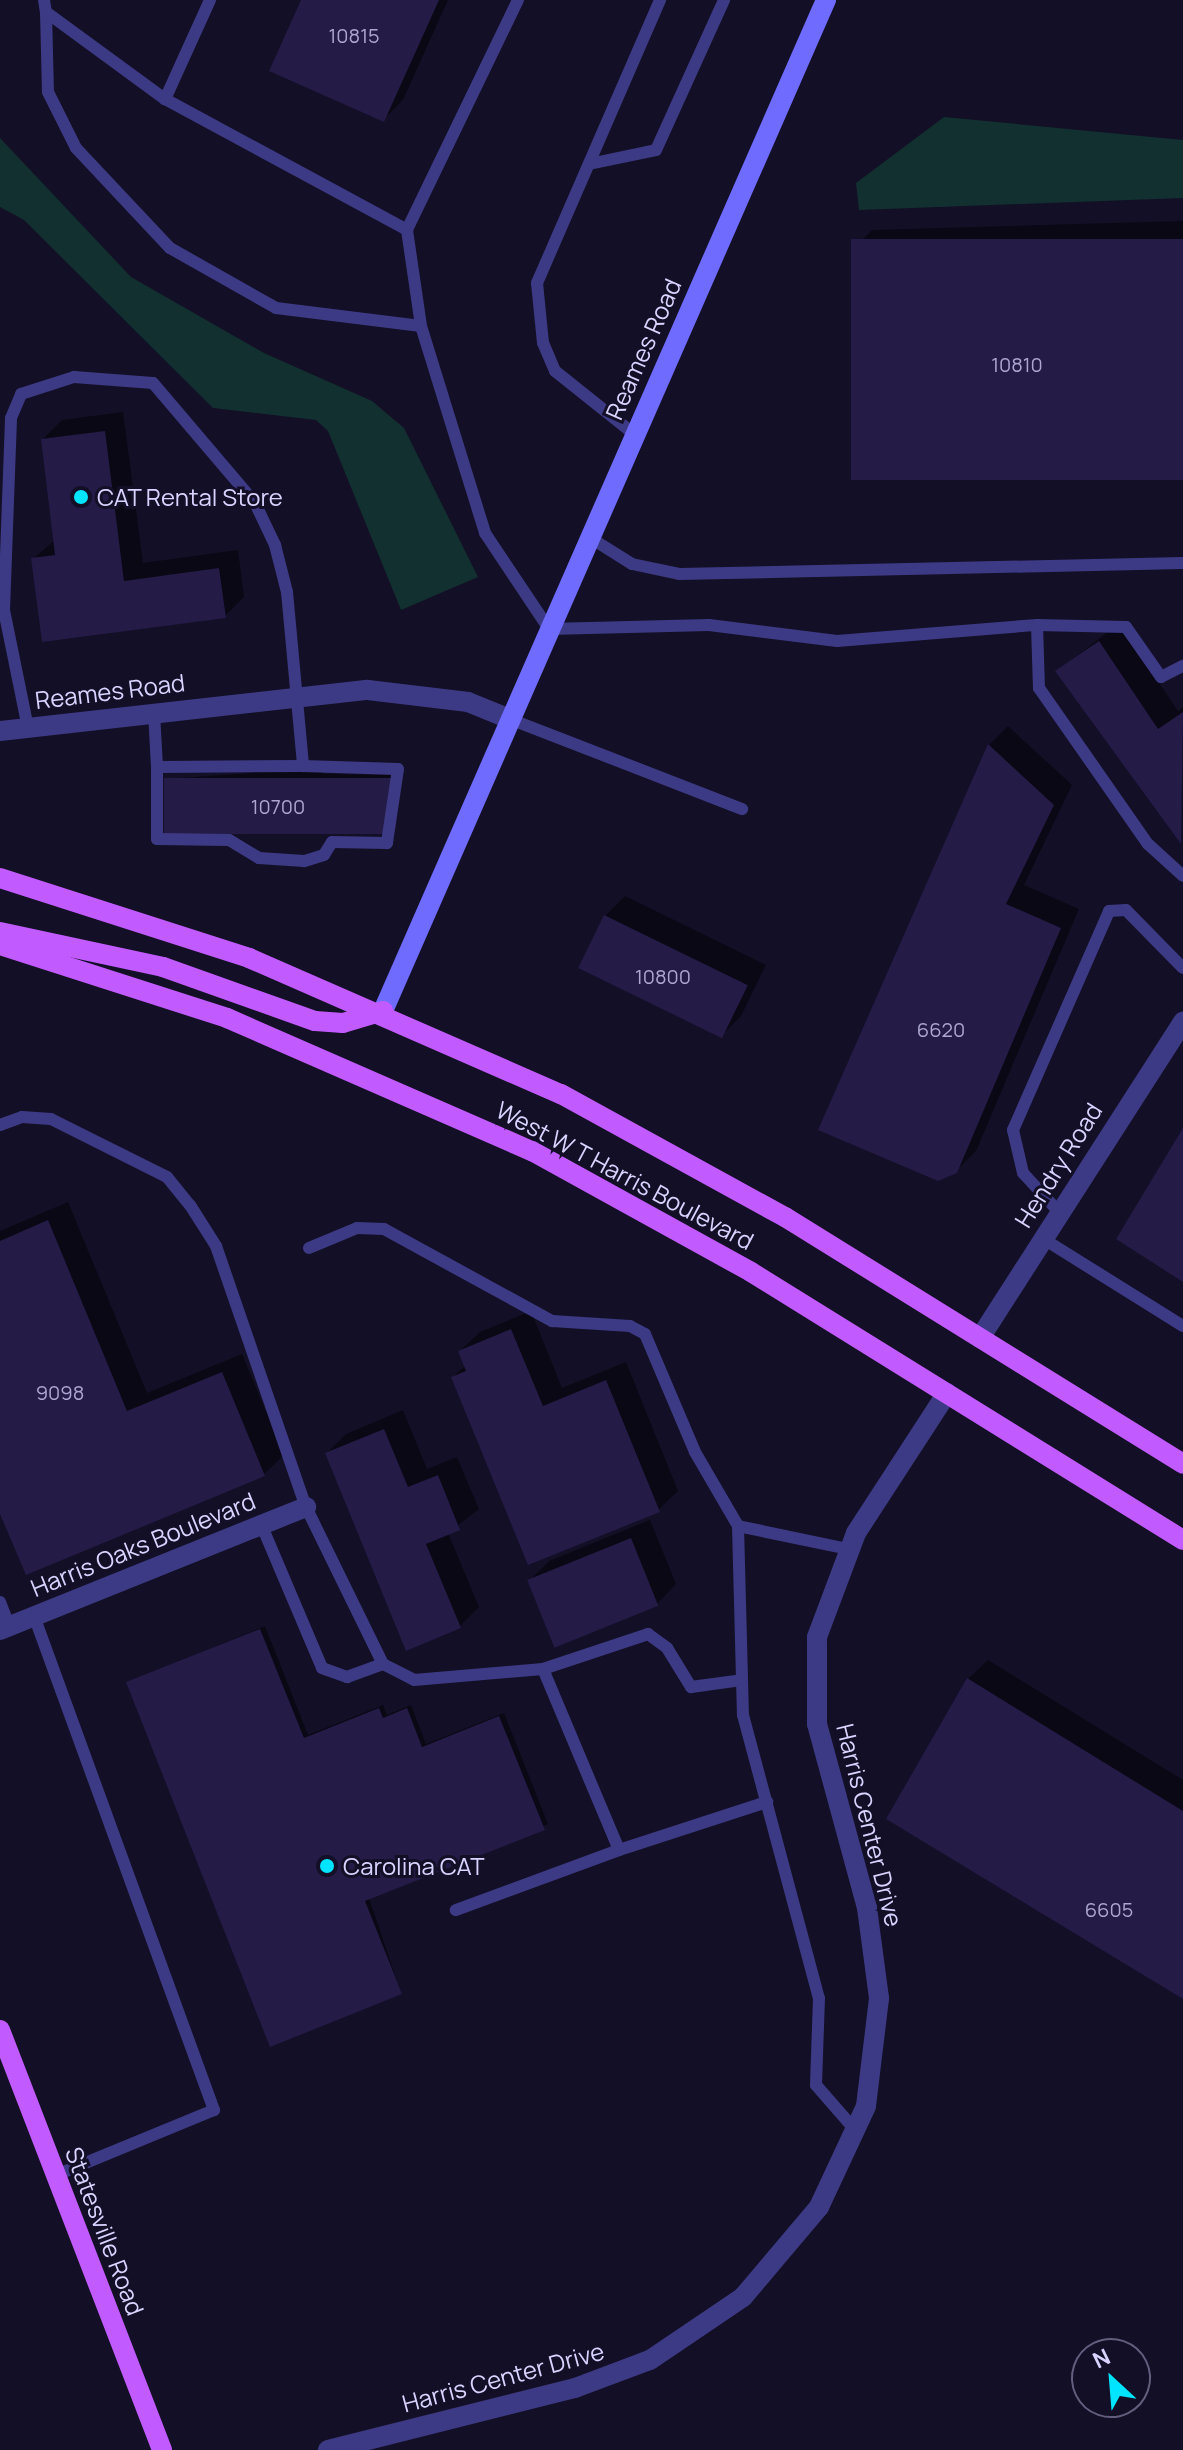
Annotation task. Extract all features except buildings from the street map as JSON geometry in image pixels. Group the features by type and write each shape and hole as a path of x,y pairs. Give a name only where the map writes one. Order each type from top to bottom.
{"main road":[{"name":"Reames Road","path":"383,1011 826,0"},
{"name":"West W T Harris Boulevard","path":"0,878 181,934 383,1011 637,1133 980,1338 1183,1464"},
{"path":"0,932 163,967 315,1021 343,1023 383,1011"},
{"name":"West W T Harris Boulevard","path":"0,945 227,1018 456,1115 679,1230 1183,1540"},
{"name":"Statesville Road","path":"0,2030 162,2450"}],"street":[{"name":"Reames Road","path":"0,731 296,695 368,690 435,696 510,719"},
{"name":"Hendry Road","path":"980,1338 1183,1022"},
{"name":"Harris Center Drive","path":"328,2450 575,2388 699,2333 743,2297 819,2207 856,2131 875,2048 873,1939 812,1682 829,1588 848,1549 947,1393"},
{"name":"Harris Oaks Boulevard","path":"4,1628 306,1507"}],"lane":[{"path":"165,99 210,0"},
{"path":"518,0 407,230 421,326 485,533 549,629 709,625 837,641 1037,625 1126,627 1161,677 1183,666"},
{"path":"634,434 555,371 543,343 537,283 594,163 660,0"},
{"path":"594,163 656,150 724,0"},
{"path":"45,6 165,99 407,230"},
{"path":"45,6 48,92 76,148 170,248 276,308 421,326"},
{"path":"28,728 4,610 3,500 11,418 21,394 74,377 153,383 255,503 287,592 303,766"},
{"path":"589,537 632,564 679,574 1183,563"},
{"path":"1037,625 1039,688 1148,844 1183,876"},
{"path":"154,712 157,839 229,838 259,858 304,861 324,855 332,839 368,839 387,843 393,834 398,769 368,773 332,772 303,766 198,772 157,767"},
{"path":"510,719 742,809"},
{"path":"1059,1212 1023,1173 1013,1130 1109,911 1126,910 1183,968"},
{"path":"0,1125 22,1117 51,1119 167,1177 190,1205 216,1246 306,1507 383,1664 414,1680 543,1669 648,1634 667,1648 691,1687 742,1680"},
{"path":"309,1248 357,1228 384,1229 552,1321 630,1326 645,1334 695,1452 738,1526 743,1715 819,1998 816,2085 856,2131"},
{"path":"1042,1238 1183,1326"},
{"path":"261,1524 322,1668 347,1677 383,1664"},
{"path":"738,1526 848,1549"},
{"path":"0,1602 4,1628"},
{"path":"34,1616 214,2110 56,2175"},
{"path":"543,1669 619,1850"},
{"path":"456,1910 619,1850 767,1802"}],"green space":[{"path":"944,117 1183,140 1183,198 859,210 856,183"},
{"path":"0,138 131,277 264,353 372,401 404,428 478,577 401,610 328,431 316,420 213,408 24,220 0,207"}],"place":[{"name":"CAT Rental Store","path":"81,497"},
{"name":"Carolina CAT","path":"327,1866"}]}
